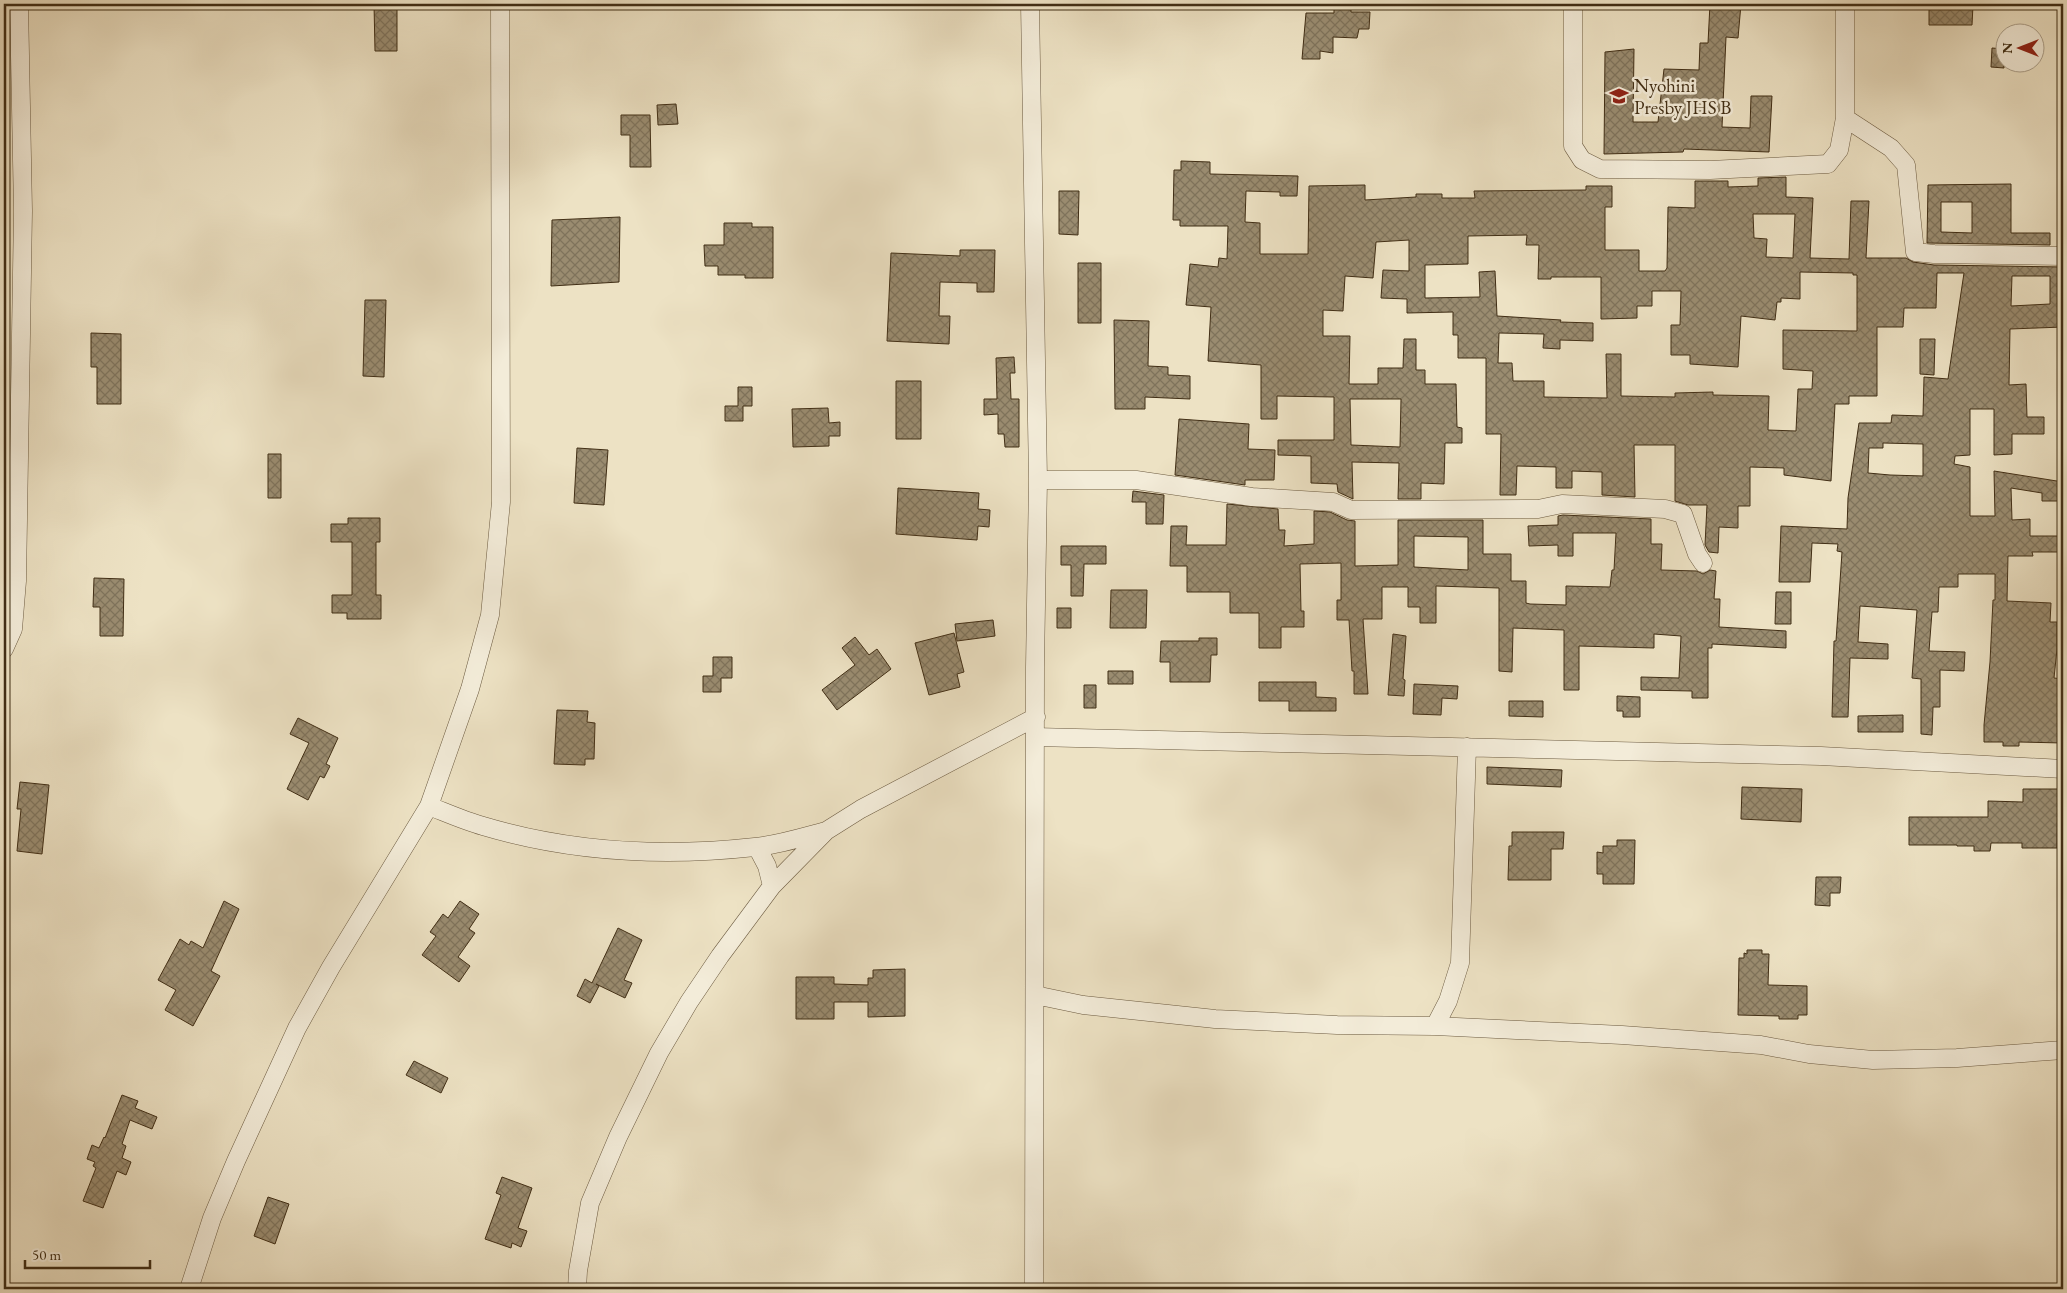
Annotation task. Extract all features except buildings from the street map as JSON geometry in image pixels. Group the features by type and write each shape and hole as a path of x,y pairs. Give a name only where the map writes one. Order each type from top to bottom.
{"street":[{"path":"4,649 13,629 17,573 23,211 19,4"},
{"path":"189,1289 215,1210 297,1028 429,806 481,654 490,615 501,502 500,4"},
{"path":"1030,4 1038,480 1035,737 1034,1289"},
{"path":"1573,4 1573,146 1582,160 1600,169 1710,170 1828,164 1839,150 1845,118 1845,4"},
{"path":"1845,118 1891,148 1906,165 1915,252 2063,256"},
{"path":"1038,480 1136,480 1252,497 1333,502 1351,510 1538,509 1562,504 1665,509 1683,514 1697,554 1703,563"},
{"path":"576,1289 590,1203 618,1137 659,1053 689,1002 720,956 772,886 826,831 861,809 1036,717"},
{"path":"1035,737 1821,756 2063,770"},
{"path":"1435,1026 1448,1000 1460,963 1467,747"},
{"path":"429,806 503,832 576,847 651,851 756,847 826,831"},
{"path":"756,847 767,866 772,886"},
{"path":"1035,995 1083,1005 1215,1019 1337,1025 1435,1026 1622,1035 1761,1045 1809,1054 1873,1060 1957,1058 2063,1050"}],"place":[{"name":"Nyohini Presby JHS B","path":"1619,96"}]}
